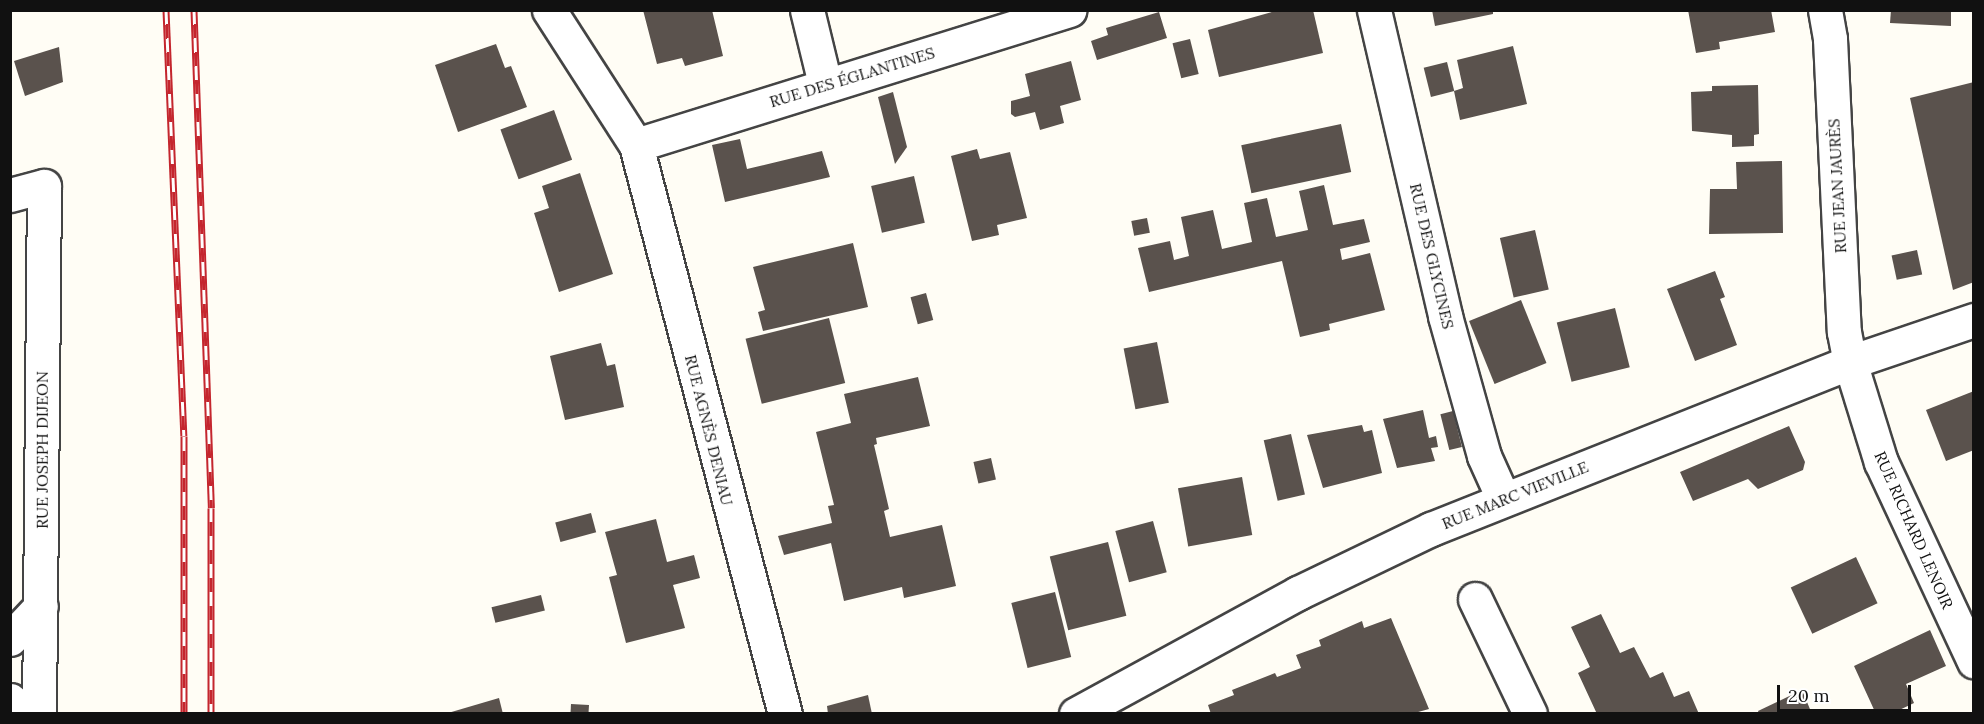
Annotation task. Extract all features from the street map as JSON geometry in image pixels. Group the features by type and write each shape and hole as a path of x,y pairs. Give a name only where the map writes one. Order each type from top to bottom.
{"street":[{"name":"RUE AGNÈS DENIAU","path":"549,10 636,145 785,714"},
{"path":"807,10 825,84"},
{"name":"RUE DES ÉGLANTINES","path":"636,145 825,84 1069,10"},
{"name":"RUE DES GLYCINES","path":"1374,10 1445,316 1484,456 1503,498"},
{"name":"RUE JEAN JAURÈS","path":"1824,10 1830,39 1844,332 1850,362"},
{"name":"RUE JOSEPH DIJEON","path":"10,195 44,186 41,606 26,639 39,714"},
{"name":"RUE MARC VIEVILLE","path":"1076,714 1298,593 1503,498 1669,436 1850,362 1974,321"},
{"name":"RUE RICHARD LENOIR","path":"1850,362 1881,462 1974,661"},
{"path":"1475,599 1530,714"},
{"path":"10,700 26,714"}],"building":[{"path":"643,10 712,10 723,56 685,66 682,58 657,64"},
{"path":"1279,10 1313,10 1323,53 1219,77 1208,30"},
{"path":"1432,10 1493,10 1493,14 1435,26"},
{"path":"1688,10 1771,10 1775,32 1719,42 1720,49 1696,53"},
{"path":"1891,10 1951,10 1951,26 1890,23"},
{"path":"1159,12 1167,38 1097,60 1091,41 1108,35 1106,28"},
{"path":"1190,39 1199,74 1181,78 1173,43"},
{"path":"496,44 505,68 511,66 527,107 458,132 435,65"},
{"path":"1513,46 1527,104 1460,120 1454,91 1463,88 1457,60"},
{"path":"59,47 63,82 25,96 14,61"},
{"path":"1071,61 1081,100 1060,106 1064,123 1040,130 1035,112 1015,117 1011,114 1011,101 1030,96 1025,74"},
{"path":"1447,62 1454,91 1431,97 1424,68"},
{"path":"1974,82 1974,282 1953,290 1910,98"},
{"path":"1758,85 1759,134 1754,135 1754,146 1732,147 1732,135 1692,131 1691,92 1712,91 1712,86"},
{"path":"893,92 907,147 895,164 878,97"},
{"path":"554,110 572,160 519,179 500,129"},
{"path":"1341,124 1351,172 1251,193 1241,145"},
{"path":"740,139 747,169 822,151 830,177 725,202 712,145"},
{"path":"977,149 980,159 1010,152 1027,218 997,225 999,235 972,241 951,156"},
{"path":"1782,161 1783,233 1709,234 1710,189 1737,189 1736,162"},
{"path":"580,173 613,274 559,292 534,213 549,208 542,186"},
{"path":"914,176 925,223 882,233 871,186"},
{"path":"1324,185 1333,225 1364,219 1370,242 1340,249 1342,260 1370,253 1385,310 1329,324 1330,330 1300,337 1282,261 1149,292 1138,248 1170,241 1174,260 1189,256 1181,217 1213,210 1222,249 1252,242 1244,203 1267,198 1276,237 1308,230 1299,191"},
{"path":"1147,218 1150,233 1134,236 1131,221"},
{"path":"1535,230 1549,289 1514,298 1500,238"},
{"path":"853,243 868,307 763,331 758,312 765,310 753,267"},
{"path":"1917,250 1922,274 1897,280 1892,255"},
{"path":"1715,271 1725,297 1720,299 1737,345 1695,361 1667,289"},
{"path":"926,293 933,320 918,324 911,297"},
{"path":"1521,300 1546,363 1495,384 1469,321"},
{"path":"1615,308 1630,367 1572,382 1557,323"},
{"path":"829,318 845,383 762,404 746,339"},
{"path":"1157,342 1169,403 1135,409 1124,348"},
{"path":"601,343 607,366 615,364 624,407 565,420 550,356"},
{"path":"918,377 930,426 876,438 877,444 874,445 889,509 884,511 890,537 942,525 956,586 904,598 902,587 844,601 831,543 784,555 778,536 832,523 828,506 834,505 816,432 851,423 844,394"},
{"path":"1974,391 1974,450 1946,461 1926,410"},
{"path":"1423,410 1429,438 1436,436 1438,447 1431,448 1435,461 1397,468 1383,419"},
{"path":"1453,411 1462,447 1449,450 1440,414"},
{"path":"1362,425 1364,432 1372,430 1382,473 1323,488 1307,435"},
{"path":"1789,426 1805,462 1803,470 1758,489 1748,479 1693,501 1680,472"},
{"path":"1291,434 1305,494 1278,501 1264,440"},
{"path":"991,458 996,479 978,483 973,462"},
{"path":"1242,477 1252,535 1188,546 1178,488"},
{"path":"591,513 596,532 560,542 555,523"},
{"path":"656,519 667,562 694,555 700,578 673,585 685,628 626,643 609,577 617,575 605,532"},
{"path":"1153,521 1167,572 1129,582 1115,531"},
{"path":"1108,542 1126,616 1068,630 1050,557"},
{"path":"1856,557 1878,603 1812,634 1791,587"},
{"path":"1055,592 1071,657 1028,668 1011,603"},
{"path":"541,595 545,611 495,623 492,607"},
{"path":"1601,614 1620,653 1634,647 1650,678 1663,672 1674,697 1689,691 1699,714 1597,714 1578,673 1590,667 1571,627"},
{"path":"1391,618 1429,709 1411,714 1211,714 1208,705 1234,695 1232,690 1275,673 1277,677 1301,668 1296,655 1321,646 1319,640 1362,621 1364,628"},
{"path":"1930,630 1946,666 1906,684 1914,703 1891,714 1876,714 1854,666"},
{"path":"1802,690 1812,714 1759,714 1758,711"},
{"path":"868,695 872,714 828,714 827,706"},
{"path":"499,698 503,714 448,714 448,713"},
{"path":"571,704 589,705 589,714 570,714"}],"railway":[{"path":"166,10 184,436 184,714"},
{"path":"194,10 211,508 211,714"}]}
